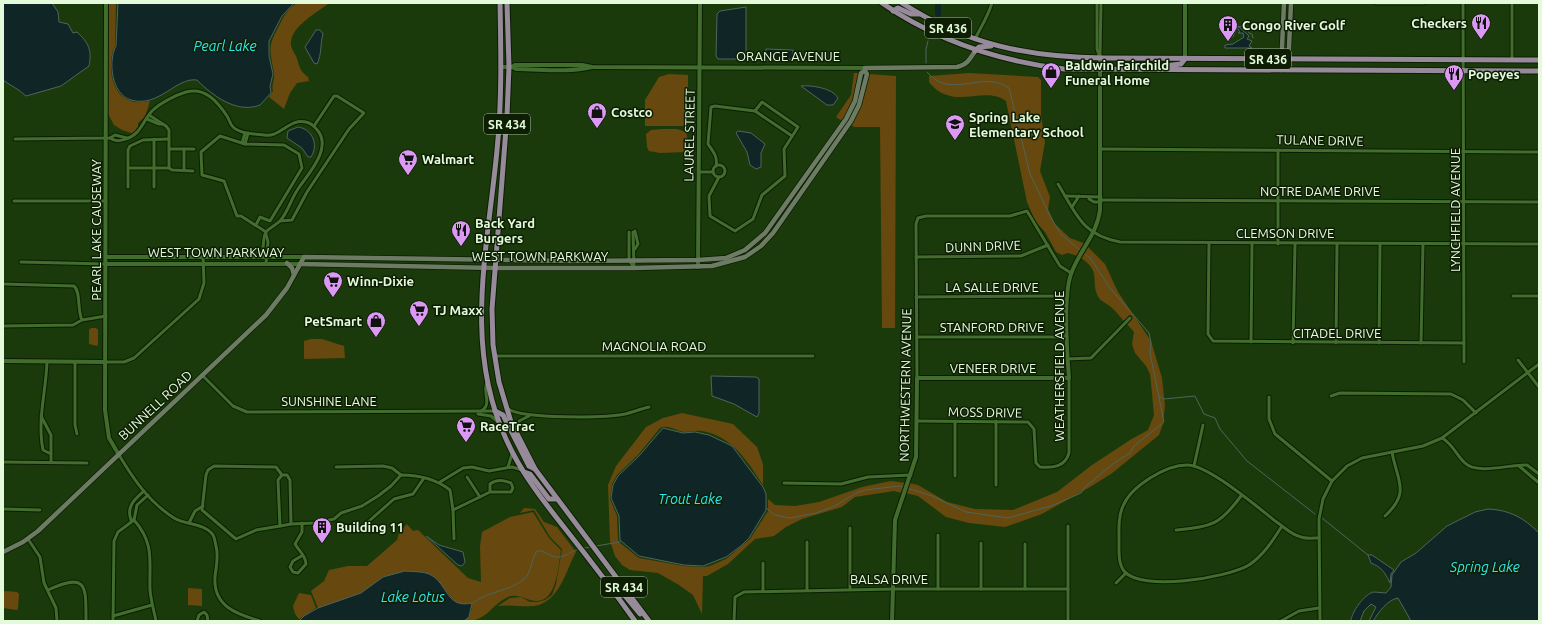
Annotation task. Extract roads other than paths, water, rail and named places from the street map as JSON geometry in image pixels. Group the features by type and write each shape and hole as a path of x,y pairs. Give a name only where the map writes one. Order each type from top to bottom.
{"main road":[{"name":"SR 434","path":"500,3 502,67 497,148 484,267 480,321 482,351 487,382 495,412 512,452 523,471 635,621"},
{"name":"SR 434","path":"508,3 510,67 492,318 494,356 499,382 506,408 517,435 535,469 648,621"},
{"name":"SR 436","path":"882,3 931,32 975,51 1039,66 1064,69 1464,71 1538,69"},
{"name":"SR 436","path":"902,3 937,24 975,40 1041,55 1100,58 1539,60"},
{"path":"1281,70 1284,3"},
{"path":"1288,70 1291,3"},
{"path":"893,10 898,8 911,14 920,14"},
{"path":"975,51 986,46 998,46"},
{"name":"ORANGE AVENUE","path":"865,69 957,67 963,66 969,61 975,51"},
{"path":"1159,70 1164,66 1181,64 1185,58"},
{"name":"WEST TOWN PARKWAY","path":"304,257 496,261 698,260 726,258 752,245 765,233 846,119 855,101 861,74 865,69"},
{"name":"WEST TOWN PARKWAY","path":"300,264 495,268 698,267 724,264 745,257 761,246 773,233 851,121 864,90 867,74 865,69"},
{"path":"497,148 504,166"},
{"path":"496,163 502,180"},
{"name":"BUNNELL ROAD","path":"3,552 28,539 203,376 266,315 287,288 304,257"},
{"path":"287,263 292,268 294,276"},
{"path":"495,412 503,415 528,466 535,469"},
{"path":"523,471 530,474 549,498 556,499"},
{"path":"612,590 621,591 648,621"}],"street":[{"name":"PEARL LAKE CAUSEWAY","path":"106,3 108,138 106,201 106,428 110,442 119,454"},
{"name":"LAUREL STREET","path":"698,267 700,3"},
{"path":"975,40 982,24 989,14 992,3"},
{"name":"WEATHERSFIELD AVENUE","path":"1097,3 1097,49 1100,58"},
{"name":"WEATHERSFIELD AVENUE","path":"1040,467 1059,465 1067,458 1069,453 1069,378 1067,337 1068,296 1071,273 1093,234 1100,217 1101,3"},
{"path":"1185,3 1185,58"},
{"path":"1376,3 1424,3"},
{"name":"LYNCHFIELD AVENUE","path":"1463,3 1465,152 1464,362"},
{"path":"1512,3 1512,59"},
{"name":"ORANGE AVENUE","path":"502,67 510,67 516,70 576,70 592,67 865,69"},
{"path":"14,139 108,138 114,141 127,138 138,133 149,115 158,106 184,93 195,90 204,92 220,106 233,127 246,133 268,136 280,131 294,122 306,122 315,125 321,134 323,146 312,170 298,189 284,216 266,232 263,253 266,256 266,263"},
{"path":"280,221 292,220 307,192 349,129 364,113 337,96 334,96 315,125"},
{"path":"716,166 722,166 725,171 724,174 719,177 709,196 710,216 734,231 753,220 762,195 785,176 784,149 798,127 762,102 755,111"},
{"path":"713,172 717,161 714,152 708,144 711,107 715,106 755,111 792,136"},
{"path":"149,115 168,128 169,168"},
{"path":"147,119 158,124 163,124"},
{"path":"244,143 246,133"},
{"path":"256,225 260,217 270,221 302,168 299,154 284,145 244,143 220,136 201,152 202,175 224,181 237,216 242,216 266,232"},
{"path":"154,139 154,187"},
{"path":"128,187 128,150 130,146 143,140 169,139"},
{"path":"169,149 194,149"},
{"path":"184,149 184,170"},
{"name":"TULANE DRIVE","path":"1100,149 1539,152"},
{"path":"1278,150 1278,244"},
{"path":"128,168 169,168 172,170 193,171"},
{"path":"699,172 713,172 719,177"},
{"name":"CLEMSON DRIVE","path":"1058,184 1080,221 1093,234 1120,242 1278,244 1539,244"},
{"name":"NOTRE DAME DRIVE","path":"1065,196 1079,196 1101,200 1539,202"},
{"path":"1072,207 1079,196"},
{"path":"14,201 106,201"},
{"name":"NORTHWESTERN AVENUE","path":"892,621 895,520 916,457 916,224 918,218 926,216 1010,216 1027,211 1048,245"},
{"path":"284,216 293,218"},
{"path":"629,232 629,260 634,268"},
{"path":"634,232 634,268"},
{"name":"CITADEL DRIVE","path":"1209,243 1208,334 1211,340 1216,342 1464,343"},
{"path":"1251,342 1252,243"},
{"path":"1294,343 1295,244"},
{"path":"1336,343 1337,244"},
{"path":"1379,343 1380,244"},
{"path":"1421,343 1423,244"},
{"path":"1048,245 1063,269 1071,273"},
{"name":"DUNN DRIVE","path":"916,257 1021,256 1048,245"},
{"name":"WEST TOWN PARKWAY","path":"106,256 304,257"},
{"path":"3,361 124,362 134,358 196,302 203,290 203,256"},
{"path":"21,262 106,264"},
{"name":"WEST TOWN PARKWAY","path":"106,264 300,264"},
{"path":"3,284 74,286 78,291 78,309 82,320"},
{"name":"LA SALLE DRIVE","path":"916,297 1068,296"},
{"path":"1512,296 1539,296"},
{"path":"3,326 68,325 82,320 106,316"},
{"path":"1067,359 1091,358 1130,318"},
{"name":"STANFORD DRIVE","path":"917,337 1067,337"},
{"name":"MAGNOLIA ROAD","path":"494,356 813,356"},
{"path":"1518,360 1539,387"},
{"path":"47,362 40,434 43,450 50,454"},
{"path":"75,362 75,426 77,434"},
{"path":"1320,621 1320,509 1327,489 1332,481 1339,473 1355,461 1370,455 1423,446 1442,438 1539,364"},
{"name":"SUNSHINE LANE","path":"203,376 233,406 247,412 495,412"},
{"name":"VENEER DRIVE","path":"917,378 1069,378"},
{"path":"479,412 487,406 488,401 484,388 487,382"},
{"path":"1331,396 1340,393 1451,394 1462,400 1476,413"},
{"path":"1269,397 1269,418 1276,434 1332,481"},
{"path":"506,408 516,413 532,415 624,414 649,407"},
{"name":"SUNSHINE LANE","path":"468,412 486,415 500,423"},
{"path":"517,435 519,420 532,415"},
{"path":"41,416 51,435 51,462"},
{"path":"955,421 955,476"},
{"path":"996,421 996,485"},
{"name":"MOSS DRIVE","path":"917,422 1025,422 1032,425 1035,434 1035,460 1040,467"},
{"path":"1194,466 1203,425"},
{"path":"1442,438 1449,442 1465,464 1472,468 1481,469 1527,465 1539,474"},
{"path":"508,467 512,459 512,452"},
{"path":"1385,516 1397,502 1401,490 1392,452"},
{"path":"119,454 135,482 148,495 176,519 205,529 213,535 218,556 215,587 223,603 237,614 260,621"},
{"path":"3,462 87,463"},
{"path":"1282,526 1262,555 1248,565 1231,573 1184,581 1147,581 1136,579 1122,569 1119,554 1121,513 1127,499 1141,485 1162,471 1179,465 1194,466 1214,476 1282,526 1300,537 1319,538"},
{"path":"291,524 290,480 287,475 282,475 276,466 214,466 208,470 206,474 202,510 236,539 256,530 291,524 328,521 352,508 362,506 391,486 401,475"},
{"path":"336,467 383,466 392,468 401,475 414,475 440,482 450,490 453,510 454,539"},
{"path":"1519,466 1539,483"},
{"path":"440,482 463,468 472,467 489,471 508,467 523,471"},
{"path":"280,526 278,480 282,475"},
{"path":"784,483 840,484 868,477 911,475"},
{"path":"467,477 480,497"},
{"path":"368,522 394,499 413,494 424,478"},
{"path":"453,510 490,492 511,492 513,488 511,483 503,480 495,480 490,484 490,492"},
{"path":"144,491 130,505 130,517 142,529 149,545 152,605 156,621"},
{"path":"113,621 114,541 118,532 134,520 137,505 148,495"},
{"path":"1176,530 1208,526 1216,523 1229,512 1241,496"},
{"path":"189,523 195,511 203,506"},
{"path":"3,509 40,510"},
{"path":"302,523 302,532 295,544 303,555 306,564 298,573 293,572 290,567 291,564 303,555"},
{"path":"1068,526 1068,621"},
{"path":"850,528 850,589"},
{"path":"938,535 938,589"},
{"path":"28,539 40,558 44,583 56,608 57,621"},
{"path":"806,590 807,542"},
{"path":"981,542 981,589"},
{"path":"1025,544 1025,589"},
{"path":"763,563 763,591"},
{"path":"1116,583 1126,573"},
{"path":"48,590 67,582 77,582 82,586 86,594 86,621"},
{"name":"BALSA DRIVE","path":"734,621 735,597 744,592 850,589 1068,589"},
{"path":"113,616 152,605"},
{"path":"1281,621 1299,611 1319,608"},
{"path":"197,621 199,615 204,612 207,615 208,621"}],"water":[{"path":"3,3 52,3 58,12 59,22 68,24 73,33 77,32 87,44 90,52 89,66 61,86 26,96 21,91 3,80"},
{"name":"Pearl Lake","path":"118,3 294,3 282,16 269,41 269,56 273,74 270,86 271,93 260,105 243,107 226,102 210,92 197,80 189,80 150,100 131,100 124,97 115,84 112,68 112,60 116,46"},
{"path":"746,7 746,59 718,59 716,56 717,14 720,11"},
{"path":"1238,26 1249,36 1247,39 1252,41 1249,46 1252,48 1225,48 1225,45 1233,44 1244,37 1243,33 1238,33 1240,32 1237,27"},
{"path":"316,30 320,30 323,34 320,56 317,64 314,63 305,47"},
{"path":"766,49 793,50 793,59 765,60"},
{"path":"801,86 810,86 827,90 832,92 838,98 833,105 827,105"},
{"path":"298,127 303,128 313,138 314,147 311,157 308,157 302,148 287,138 288,131"},
{"path":"738,131 751,133 765,144 761,153 761,167 756,169 750,165 747,152 736,133"},
{"path":"711,376 756,377 759,379 759,413 757,417 734,404 712,396"},
{"name":"Trout Lake","path":"663,428 683,433 695,432 709,435 732,446 763,487 766,494 766,510 749,538 726,557 703,566 684,565 639,556 620,540 619,516 611,498 613,485 618,476 639,456"},
{"name":"Spring Lake","path":"1488,509 1510,513 1528,523 1539,533 1539,621 1411,621 1398,598 1390,601 1373,621 1369,621 1376,607 1371,604 1364,611 1360,621 1351,621 1353,613 1370,593 1386,593 1391,587 1392,575 1401,562 1416,553 1447,526 1475,512"},
{"path":"426,536 439,545 463,552 465,562 462,566 458,565"},
{"path":"1368,555 1372,555 1394,570 1391,574 1390,583 1382,570 1371,563"},
{"name":"Lake Lotus","path":"405,571 422,572 431,575 437,579 452,599 463,604 472,603 469,617 464,621 299,621 304,616 318,608 361,593 383,577"}],"waterway":[{"path":"938,3 938,14"},
{"path":"1231,25 1236,25"},
{"path":"1236,25 1238,27 1245,26 1249,33 1252,34 1253,38"},
{"path":"1233,37 1237,27"},
{"path":"926,63 926,49 928,41"},
{"path":"927,72 936,80 946,84 956,85 988,82 999,83 1009,88 1030,174 1051,218 1061,234 1080,250"},
{"path":"907,488 932,496 966,512 1008,518 1051,506 1081,493 1086,486 1114,463 1130,453 1134,446 1164,422 1150,353 1151,343 1149,333 1110,288 1091,259 1085,254"},
{"path":"1159,396 1164,399 1195,396 1204,414 1215,418 1220,429 1247,461 1315,514"},
{"path":"766,508 775,515 790,518 816,513 835,506 856,493 865,490 899,486 904,487"},
{"path":"1322,518 1368,555"},
{"path":"596,546 620,542"},
{"path":"584,548 591,547"},
{"path":"473,603 485,596 512,587 524,579 529,573 537,551 542,551 558,557 579,549"}],"place":[{"name":"Checkers","path":"1481,40"},
{"name":"Congo River Golf","path":"1228,42"},
{"name":"Baldwin Fairchild Funeral Home","path":"1051,89"},
{"name":"Popeyes","path":"1454,91"},
{"name":"Costco","path":"597,129"},
{"name":"Spring Lake Elementary School","path":"955,141"},
{"name":"Walmart","path":"408,176"},
{"name":"Back Yard Burgers","path":"461,247"},
{"name":"Winn-Dixie","path":"333,298"},
{"name":"TJ Maxx","path":"419,327"},
{"name":"PetSmart","path":"376,338"},
{"name":"RaceTrac","path":"466,443"},
{"name":"Building 11","path":"322,544"}]}
